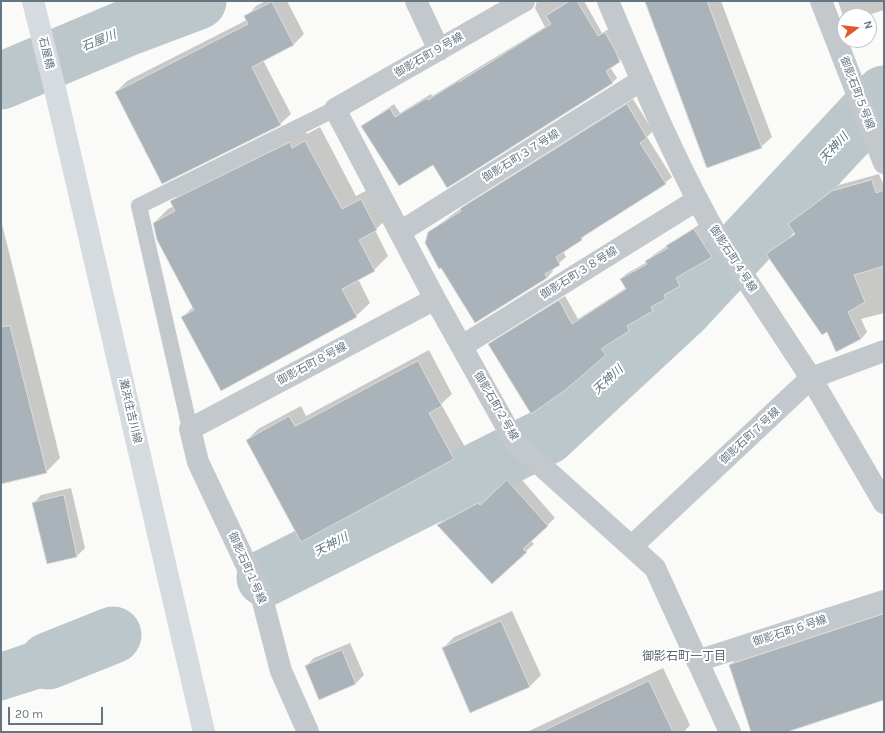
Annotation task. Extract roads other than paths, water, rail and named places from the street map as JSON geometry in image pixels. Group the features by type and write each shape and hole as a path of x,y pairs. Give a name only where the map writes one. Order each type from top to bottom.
{"street":[{"path":"416,1 439,50"},
{"name":"御影石町９号線","path":"335,109 524,1"},
{"name":"御影石町４号線","path":"608,1 642,80 697,200 724,246"},
{"name":"御影石町５号線","path":"821,1 884,164"},
{"name":"石屋橋","path":"35,9 55,89"},
{"name":"御影石町３７号線","path":"400,232 642,80"},
{"name":"灘浜住吉川線","path":"55,89 204,732"},
{"name":"御影石町２号線","path":"335,109 435,299 515,442 655,568 730,732"},
{"name":"御影石町３８号線","path":"462,346 697,200"},
{"name":"御影石町４号線","path":"740,270 811,378 884,503"},
{"name":"御影石町８号線","path":"190,429 435,299"},
{"name":"御影石町７号線","path":"632,546 811,378 884,351"},
{"name":"御影石町１号線","path":"190,429 198,462 262,598 282,671 308,732"},
{"name":"御影石町６号線","path":"697,661 884,601"}],"lane":[{"path":"190,429 139,206 335,109"},
{"name":"御影石町４号線","path":"724,246 740,270"}],"waterway":[{"name":"石屋川","path":"1,81 129,27 198,1"},
{"name":"天神川","path":"265,578 547,436 683,310 884,94"},
{"name":"天神川","path":"48,661 113,635"}],"district":[{"name":"御影石町一丁目","path":"684,657"}]}
